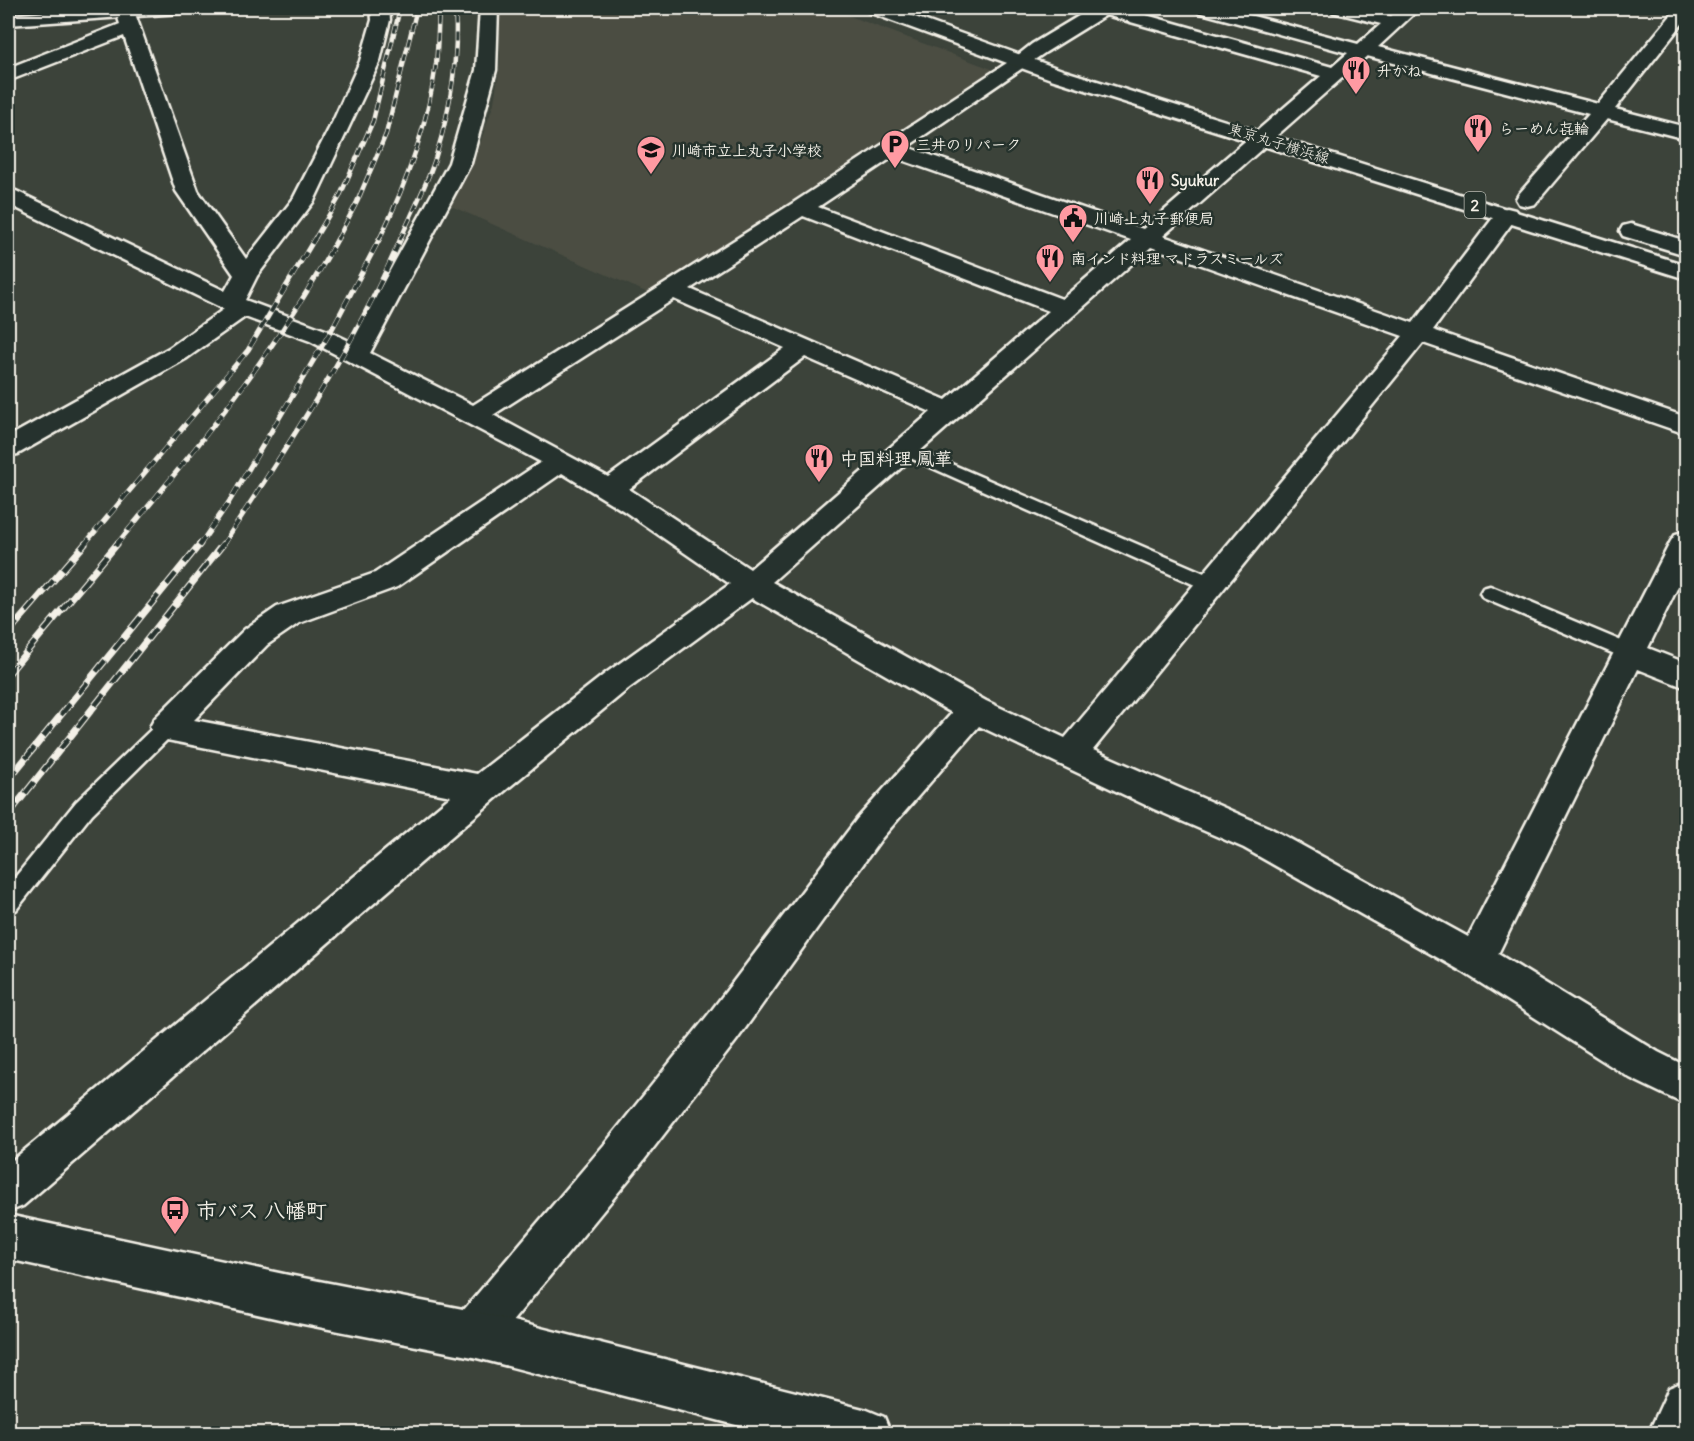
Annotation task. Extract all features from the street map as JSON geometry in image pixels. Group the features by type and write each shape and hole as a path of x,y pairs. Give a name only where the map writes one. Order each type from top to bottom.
{"street":[{"path":"8,20 126,15 180,8"},
{"path":"8,448 178,353 237,305 246,275 303,201 344,119 370,61 381,20 380,8"},
{"path":"356,356 460,164 486,70 489,8"},
{"name":"東京丸子横浜線","path":"874,8 1020,63 1268,125 1512,202 1686,272"},
{"path":"926,8 975,25"},
{"path":"474,416 801,208 1020,63 1039,48 1104,8 1335,74"},
{"path":"1204,8 1686,133"},
{"path":"1339,8 1394,22"},
{"path":"8,1191 483,789 617,681 751,584 1146,239 1268,125 1335,74 1411,8"},
{"path":"1070,755 1419,332 1512,202 1604,111 1686,8"},
{"path":"8,75 126,15"},
{"path":"126,15 187,191 246,275"},
{"path":"1017,40 1061,55"},
{"name":"東京丸子横浜線","path":"1268,125 1302,129"},
{"path":"891,149 1686,426"},
{"path":"12,202 237,305 319,336 561,461 634,504 751,584 974,710 1257,838 1476,960 1644,1065 1686,1086"},
{"name":"東京丸子横浜線","path":"1512,202 1550,206"},
{"path":"801,208 1066,309"},
{"path":"1607,223 1686,248"},
{"path":"673,290 950,411"},
{"path":"609,490 802,347"},
{"path":"168,727 256,637 288,615 386,580 561,461"},
{"path":"1476,960 1686,541"},
{"path":"1631,653 1686,676"},
{"path":"473,1334 619,1159 722,1028 869,830 974,710"},
{"path":"168,727 483,789"},
{"path":"8,1237 293,1299 473,1334 867,1434"},
{"path":"1672,1434 1686,1405"}],"lane":[{"path":"905,449 1211,584"},
{"path":"1490,593 1631,653"},
{"path":"8,903 84,808 168,727"}],"shaded area":[{"name":"川崎市立上丸子小学校","path":"500,8 828,8 997,71 655,296 451,206 479,146 494,103 500,64"}],"railway":[{"path":"314,240 339,198 373,121 400,8"},
{"path":"337,240 357,202 386,134 417,8"},
{"path":"379,239 407,176 428,109 436,64 439,8"},
{"path":"400,240 431,169 445,122 456,46 455,8"},
{"path":"83,546 248,350 315,238"},
{"path":"115,546 234,398 289,320 338,238"},
{"path":"222,546 295,434 341,357 401,238"},
{"path":"199,546 229,502 331,331 379,239"},
{"path":"8,633 85,544"},
{"path":"8,674 117,544"},
{"path":"8,780 200,544"},
{"path":"8,815 223,544"}],"place":[{"name":"升かね","path":"1356,96"},
{"name":"らーめん㐂輪","path":"1478,154"},
{"name":"三井のリパーク","path":"895,170"},
{"name":"川崎市立上丸子小学校","path":"651,176"},
{"name":"Syukur","path":"1150,206"},
{"name":"川崎上丸子郵便局","path":"1073,244"},
{"name":"南インド料理 マドラスミールズ","path":"1050,284"},
{"name":"中国料理 鳳華","path":"819,484"},
{"name":"市バス 八幡町","path":"175,1236"}]}
